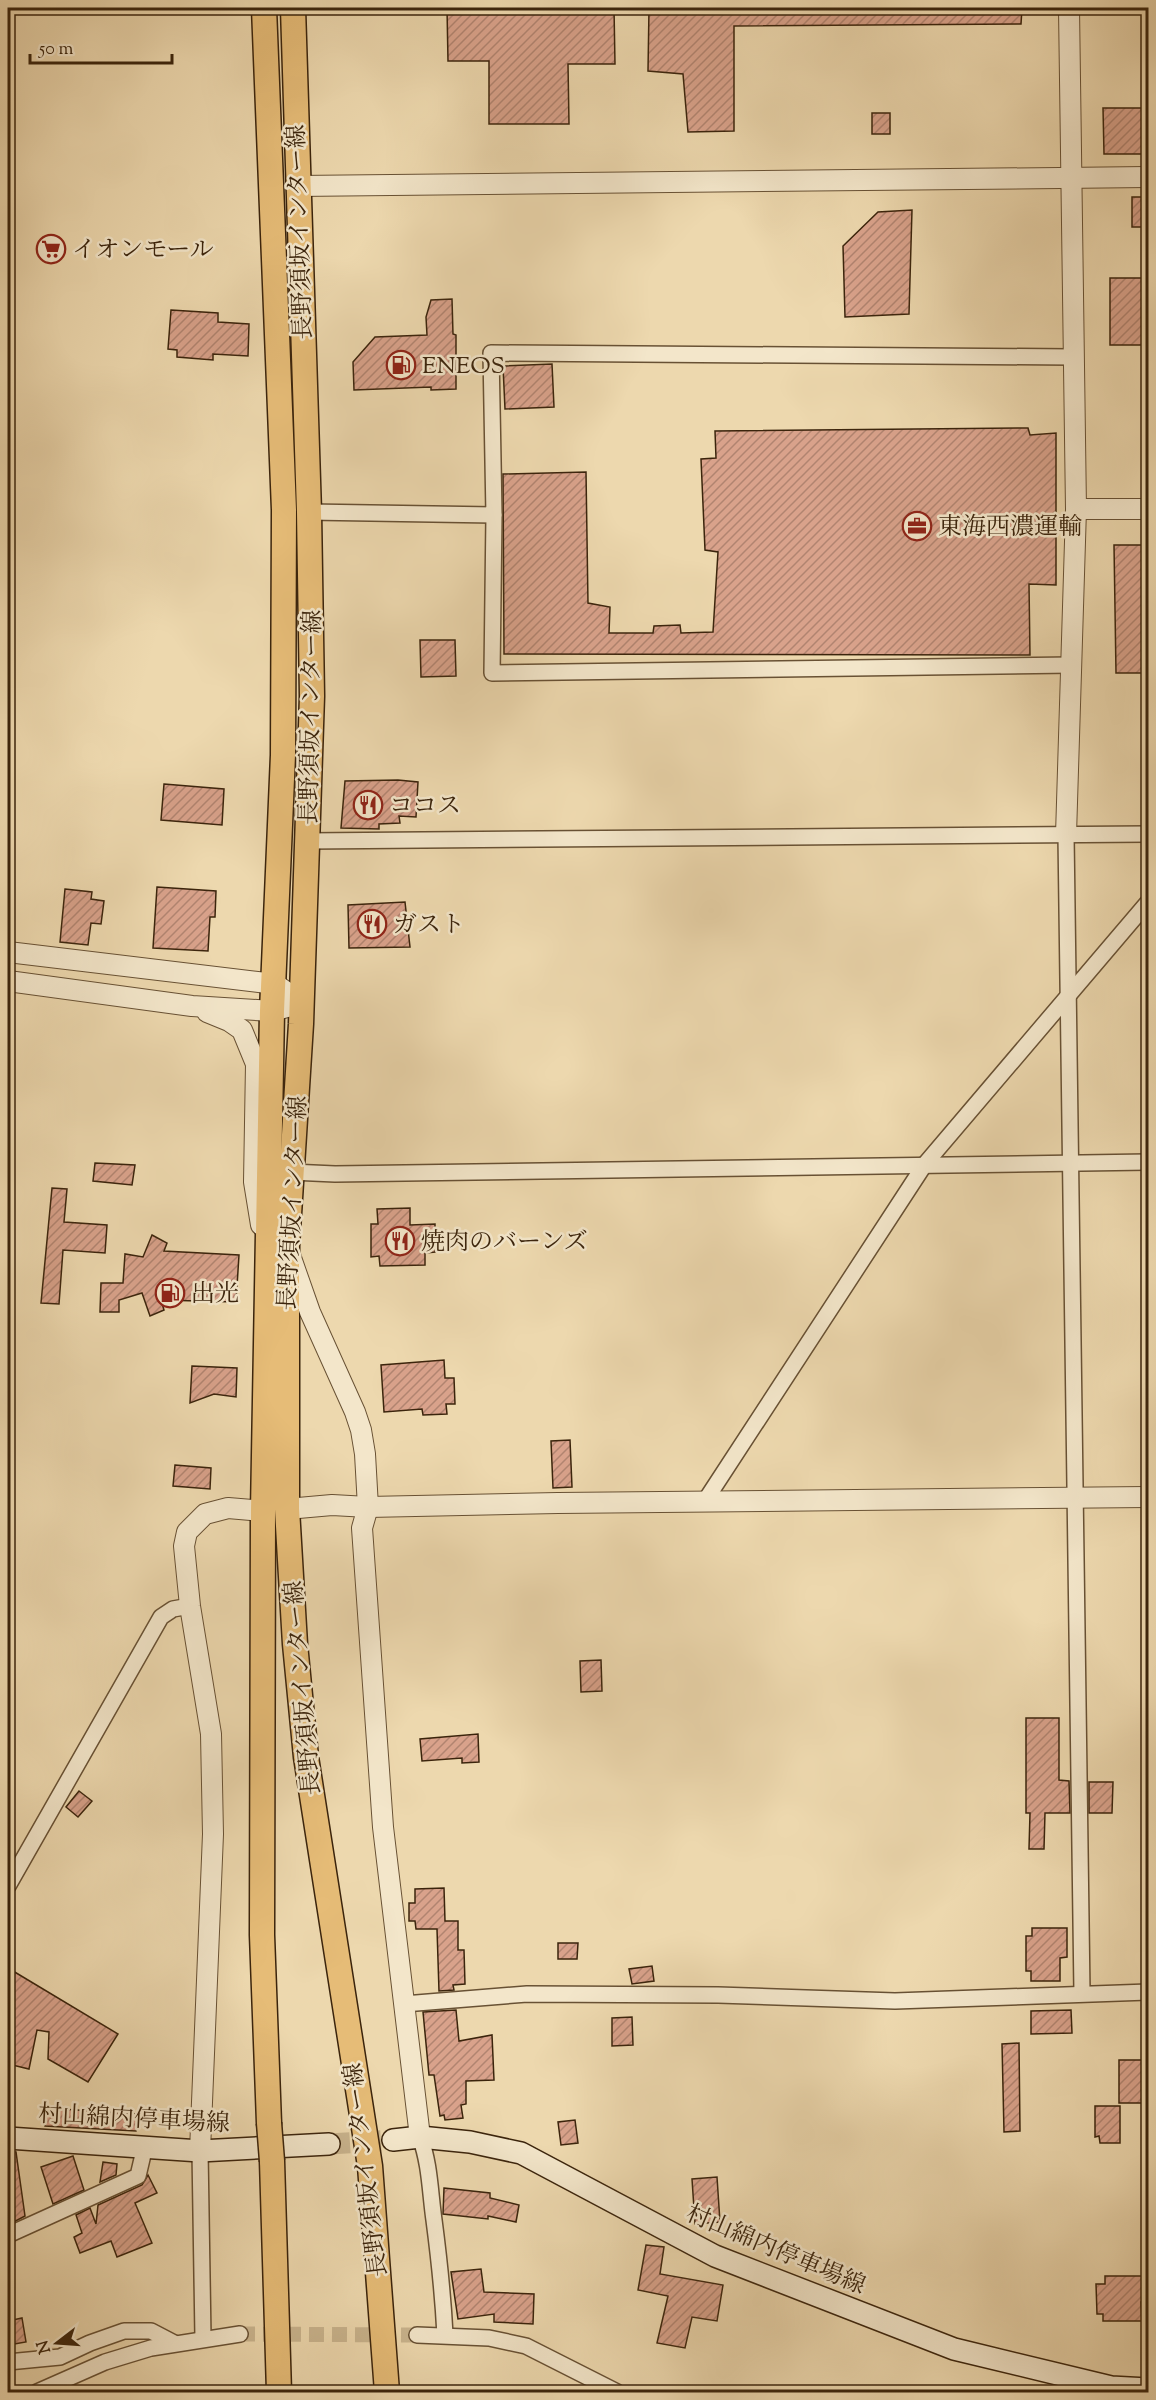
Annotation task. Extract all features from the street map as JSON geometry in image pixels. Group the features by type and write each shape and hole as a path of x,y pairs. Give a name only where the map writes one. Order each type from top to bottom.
{"main road":[{"name":"長野須坂インター線","path":"264,8 284,510 283,755 275,984 272,1011 267,1266 275,1510 295,1644 306,1756 370,2166 387,2392"},
{"name":"長野須坂インター線","path":"279,2392 262,1935 275,1510 287,1246 302,1003 312,696 309,512 292,8"},
{"name":"村山綿内停車場線","path":"8,2138 200,2151 329,2144"},
{"name":"村山綿内停車場線","path":"393,2140 420,2138 470,2142 521,2153 715,2256 954,2349 1108,2390 1149,2389"}],"street":[{"path":"1069,8 1072,357 1076,509 1066,835 1067,995 1072,1162 1082,1993"},
{"path":"297,186 1149,177"},
{"path":"1072,357 491,353 494,515 492,673 1072,665"},
{"path":"1076,509 1149,509"},
{"path":"309,512 494,515"},
{"path":"308,841 1149,834"},
{"path":"705,1501 925,1164 1067,995 1149,902"},
{"path":"8,952 275,984 302,1003"},
{"path":"8,981 192,1006 272,1011 302,1003"},
{"path":"192,1006 229,1021 242,1030 252,1050 256,1064 254,1182 267,1266"},
{"path":"291,1172 347,1174 1149,1162"},
{"path":"287,1246 310,1312 355,1412 365,1454 368,1507 362,1528 383,1827 420,2138 426,2154 431,2183 441,2269 445,2335"},
{"path":"203,2338 200,2151 213,1846 212,1745 184,1558 187,1532 205,1514 237,1508 275,1510 332,1505 368,1507 1149,1497"},
{"path":"8,1886 161,1617 173,1609 190,1606"},
{"path":"404,2004 526,1994 718,1995 895,2001 1149,1992"},
{"path":"8,2235 138,2176 145,2146"},
{"path":"8,2362 60,2357 124,2331 151,2331 174,2343"},
{"path":"37,2392 105,2362 174,2343 240,2334"},
{"path":"417,2335 489,2338 526,2346 617,2392"}],"building":[{"path":"447,8 614,8 615,64 568,64 569,124 489,124 489,61 448,61"},
{"path":"649,8 1022,8 1021,24 734,26 734,131 688,132 683,74 648,71"},
{"path":"1103,108 1149,108 1149,154 1104,154"},
{"path":"872,113 890,113 890,134 872,134"},
{"path":"1132,197 1149,197 1149,227 1132,227"},
{"path":"912,210 909,314 845,317 843,246 878,212"},
{"path":"1110,278 1149,278 1149,345 1110,345"},
{"path":"452,299 453,334 456,335 456,389 431,390 431,387 354,390 353,362 375,337 427,335 426,317 431,300"},
{"path":"171,310 218,313 218,322 249,324 248,356 213,354 213,360 177,357 177,350 168,349"},
{"path":"552,364 554,407 505,409 503,366"},
{"path":"1028,428 1030,435 1056,433 1056,585 1029,584 1030,655 504,654 503,474 586,472 588,603 610,607 609,633 653,633 654,626 680,625 681,633 713,632 718,552 705,550 701,459 716,458 715,431"},
{"path":"1114,545 1149,545 1149,673 1116,673"},
{"path":"420,640 455,640 456,676 421,677"},
{"path":"345,781 418,782 416,817 399,816 400,823 379,824 379,829 341,828"},
{"path":"164,784 224,789 222,825 161,820"},
{"path":"157,887 216,891 215,917 210,917 208,951 153,948"},
{"path":"65,889 92,892 91,899 104,901 101,924 91,923 88,945 60,942"},
{"path":"405,902 410,947 349,948 348,905"},
{"path":"95,1163 135,1165 132,1185 93,1181"},
{"path":"52,1188 67,1189 64,1222 107,1225 105,1253 63,1250 59,1304 41,1303"},
{"path":"410,1208 410,1225 435,1224 435,1252 425,1253 425,1265 380,1266 379,1256 371,1257 371,1224 378,1224 377,1209"},
{"path":"152,1235 167,1243 164,1251 239,1255 236,1302 161,1300 164,1310 150,1316 142,1293 119,1300 119,1312 100,1312 101,1283 123,1283 125,1254 143,1257"},
{"path":"444,1360 445,1378 454,1378 455,1404 446,1404 447,1414 423,1415 422,1409 384,1412 381,1365"},
{"path":"192,1366 237,1368 236,1397 214,1394 190,1403"},
{"path":"570,1440 572,1487 553,1488 551,1441"},
{"path":"175,1465 211,1468 210,1489 173,1486"},
{"path":"601,1660 602,1691 581,1692 580,1661"},
{"path":"1026,1718 1059,1718 1059,1780 1069,1781 1070,1813 1045,1813 1044,1849 1029,1849 1030,1813 1026,1813"},
{"path":"478,1734 479,1762 462,1763 462,1758 422,1761 420,1739"},
{"path":"1089,1782 1113,1782 1112,1813 1089,1813"},
{"path":"79,1791 92,1801 78,1817 66,1807"},
{"path":"444,1888 445,1921 458,1921 458,1950 464,1950 465,1984 453,1985 454,1990 439,1991 437,1929 416,1929 415,1921 409,1921 409,1903 415,1903 415,1889"},
{"path":"1032,1928 1067,1928 1067,1957 1060,1958 1060,1981 1031,1981 1031,1971 1026,1971 1026,1936 1032,1936"},
{"path":"558,1943 578,1943 577,1959 558,1959"},
{"path":"652,1966 654,1981 632,1984 629,1969"},
{"path":"8,1968 118,2034 88,2082 48,2059 49,2032 37,2030 29,2069 8,2064 10,2037 8,2036"},
{"path":"456,2010 459,2041 492,2035 494,2080 466,2081 466,2104 461,2105 463,2118 445,2120 444,2115 440,2116 434,2075 429,2075 423,2012"},
{"path":"1071,2010 1072,2033 1031,2034 1031,2011"},
{"path":"632,2017 633,2045 612,2046 612,2018"},
{"path":"1019,2043 1020,2131 1004,2132 1002,2044"},
{"path":"1119,2060 1149,2060 1149,2103 1119,2103"},
{"path":"1095,2106 1120,2106 1120,2143 1100,2143 1099,2136 1095,2137"},
{"path":"46,2108 138,2114 136,2131 45,2126"},
{"path":"575,2120 578,2143 561,2145 558,2122"},
{"path":"8,2152 16,2152 25,2216 8,2225"},
{"path":"73,2156 84,2190 53,2204 41,2167"},
{"path":"103,2162 117,2164 116,2175 100,2182"},
{"path":"148,2175 157,2193 135,2203 152,2243 117,2257 111,2241 80,2253 74,2237 82,2233 76,2215 90,2208 96,2224 98,2205 142,2185"},
{"path":"717,2177 720,2222 695,2224 692,2179"},
{"path":"444,2188 490,2193 490,2198 519,2205 516,2222 488,2216 488,2219 443,2214"},
{"path":"646,2245 664,2247 660,2274 723,2285 717,2321 692,2317 685,2348 657,2343 668,2296 638,2290"},
{"path":"481,2269 484,2292 534,2294 533,2324 494,2322 494,2314 458,2319 451,2272"},
{"path":"1105,2276 1149,2276 1149,2302 1141,2302 1142,2321 1103,2321 1103,2314 1097,2314 1096,2284 1105,2284"},
{"path":"22,2318 26,2342 8,2345 8,2321"}],"tunnel":[{"path":"329,2144 393,2140"},
{"path":"240,2334 417,2335"}],"place":[{"name":"イオンモール","path":"51,249"},
{"name":"ENEOS","path":"401,365"},
{"name":"東海西濃運輸","path":"917,526"},
{"name":"ココス","path":"368,805"},
{"name":"ガスト","path":"372,924"},
{"name":"焼肉のバーンズ","path":"400,1241"},
{"name":"出光","path":"170,1293"}]}
